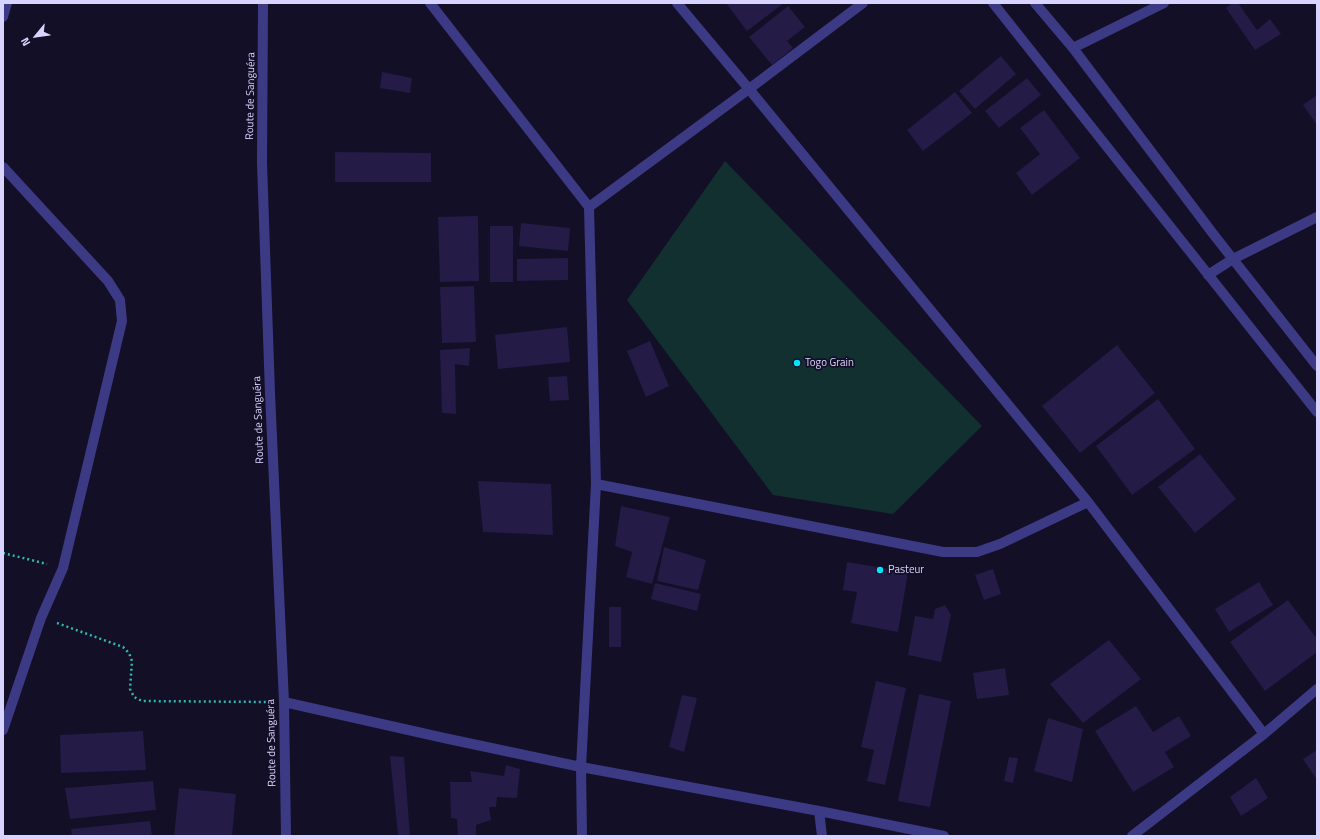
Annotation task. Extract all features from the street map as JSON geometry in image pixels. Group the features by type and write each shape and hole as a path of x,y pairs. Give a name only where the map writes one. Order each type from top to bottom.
{"street":[{"path":"3,17 7,3"},
{"name":"Route de Sanguéra","path":"264,3 262,163 270,394 284,702 286,836"},
{"path":"430,3 589,207 596,484 581,767 582,836"},
{"path":"677,3 750,89 1088,502 1264,734"},
{"path":"589,207 750,89 863,3"},
{"path":"993,3 1317,412"},
{"path":"1035,3 1073,48 1233,259 1317,366"},
{"path":"1073,48 1164,3"},
{"path":"3,167 108,281 120,300 122,321 63,568 41,618 3,730"},
{"path":"1208,275 1233,259 1317,216"},
{"path":"596,484 943,552 977,552 1000,544 1088,502"},
{"path":"1132,836 1264,734 1317,690"},
{"path":"284,702 581,767 819,811 944,836"},
{"path":"819,811 822,836"}],"path":[{"path":"3,553 63,568"},
{"path":"41,618 123,647 129,653 132,661 130,689 134,697 142,701 284,702"}],"green space":[{"name":"Togo Grain","path":"725,161 982,426 893,514 773,495 627,300"}],"building":[{"path":"726,3 784,3 747,31"},
{"path":"1232,3 1238,3 1257,30 1270,19 1281,34 1255,50 1226,8"},
{"path":"788,6 805,27 787,41 793,48 772,65 749,37"},
{"path":"1001,56 1016,74 975,109 959,91"},
{"path":"382,72 412,78 410,93 380,88"},
{"path":"1027,78 1041,95 999,128 985,111"},
{"path":"955,92 972,113 923,151 907,130"},
{"path":"1317,95 1317,125 1303,105"},
{"path":"1044,110 1080,158 1032,195 1016,173 1040,154 1020,128"},
{"path":"335,152 431,153 431,182 335,182"},
{"path":"478,216 479,281 440,282 438,217"},
{"path":"521,223 570,228 568,251 519,246"},
{"path":"490,226 513,226 513,282 490,282"},
{"path":"568,258 568,280 517,281 517,259"},
{"path":"474,286 476,342 442,343 440,287"},
{"path":"567,327 570,362 498,369 495,335"},
{"path":"650,341 669,386 646,397 627,351"},
{"path":"1117,345 1155,393 1080,453 1042,406"},
{"path":"470,348 469,366 455,364 456,414 442,413 440,350"},
{"path":"567,376 569,400 550,401 548,377"},
{"path":"1158,399 1195,449 1132,495 1096,446"},
{"path":"1200,454 1236,499 1195,533 1158,487"},
{"path":"478,481 551,484 553,535 483,532"},
{"path":"621,506 670,517 652,584 626,577 632,552 615,546"},
{"path":"664,547 706,560 698,590 657,581"},
{"path":"847,562 908,572 898,632 851,623 857,592 843,590"},
{"path":"993,569 1001,594 984,600 975,575"},
{"path":"1259,582 1273,605 1229,632 1215,609"},
{"path":"655,583 701,594 697,611 651,599"},
{"path":"1288,600 1317,639 1317,652 1265,691 1230,642"},
{"path":"945,605 951,615 941,662 908,655 915,616 933,619 935,609"},
{"path":"609,607 621,607 621,647 609,647"},
{"path":"1109,640 1141,679 1083,723 1050,684"},
{"path":"1005,668 1009,695 977,699 973,673"},
{"path":"876,681 906,688 885,785 867,781 874,750 861,747"},
{"path":"919,694 951,701 930,807 898,801"},
{"path":"682,695 697,698 684,752 669,747"},
{"path":"1136,706 1153,732 1179,716 1191,736 1165,752 1174,767 1133,792 1095,731"},
{"path":"1048,718 1083,729 1072,782 1034,771"},
{"path":"143,731 146,770 61,773 60,735"},
{"path":"1317,750 1317,780 1303,759"},
{"path":"390,756 404,757 410,836 398,836"},
{"path":"1009,757 1018,758 1013,783 1004,781"},
{"path":"506,765 520,769 517,798 497,797 496,807 489,807 491,820 476,825 476,836 458,836 457,819 451,818 450,782 472,782 470,771 504,776"},
{"path":"1256,778 1268,798 1241,816 1230,797"},
{"path":"153,781 156,810 70,819 65,788"},
{"path":"179,788 236,794 232,836 174,836"},
{"path":"150,821 152,836 72,836 71,829"}],"place":[{"name":"Togo Grain","path":"797,363"},
{"name":"Pasteur","path":"880,570"}]}
